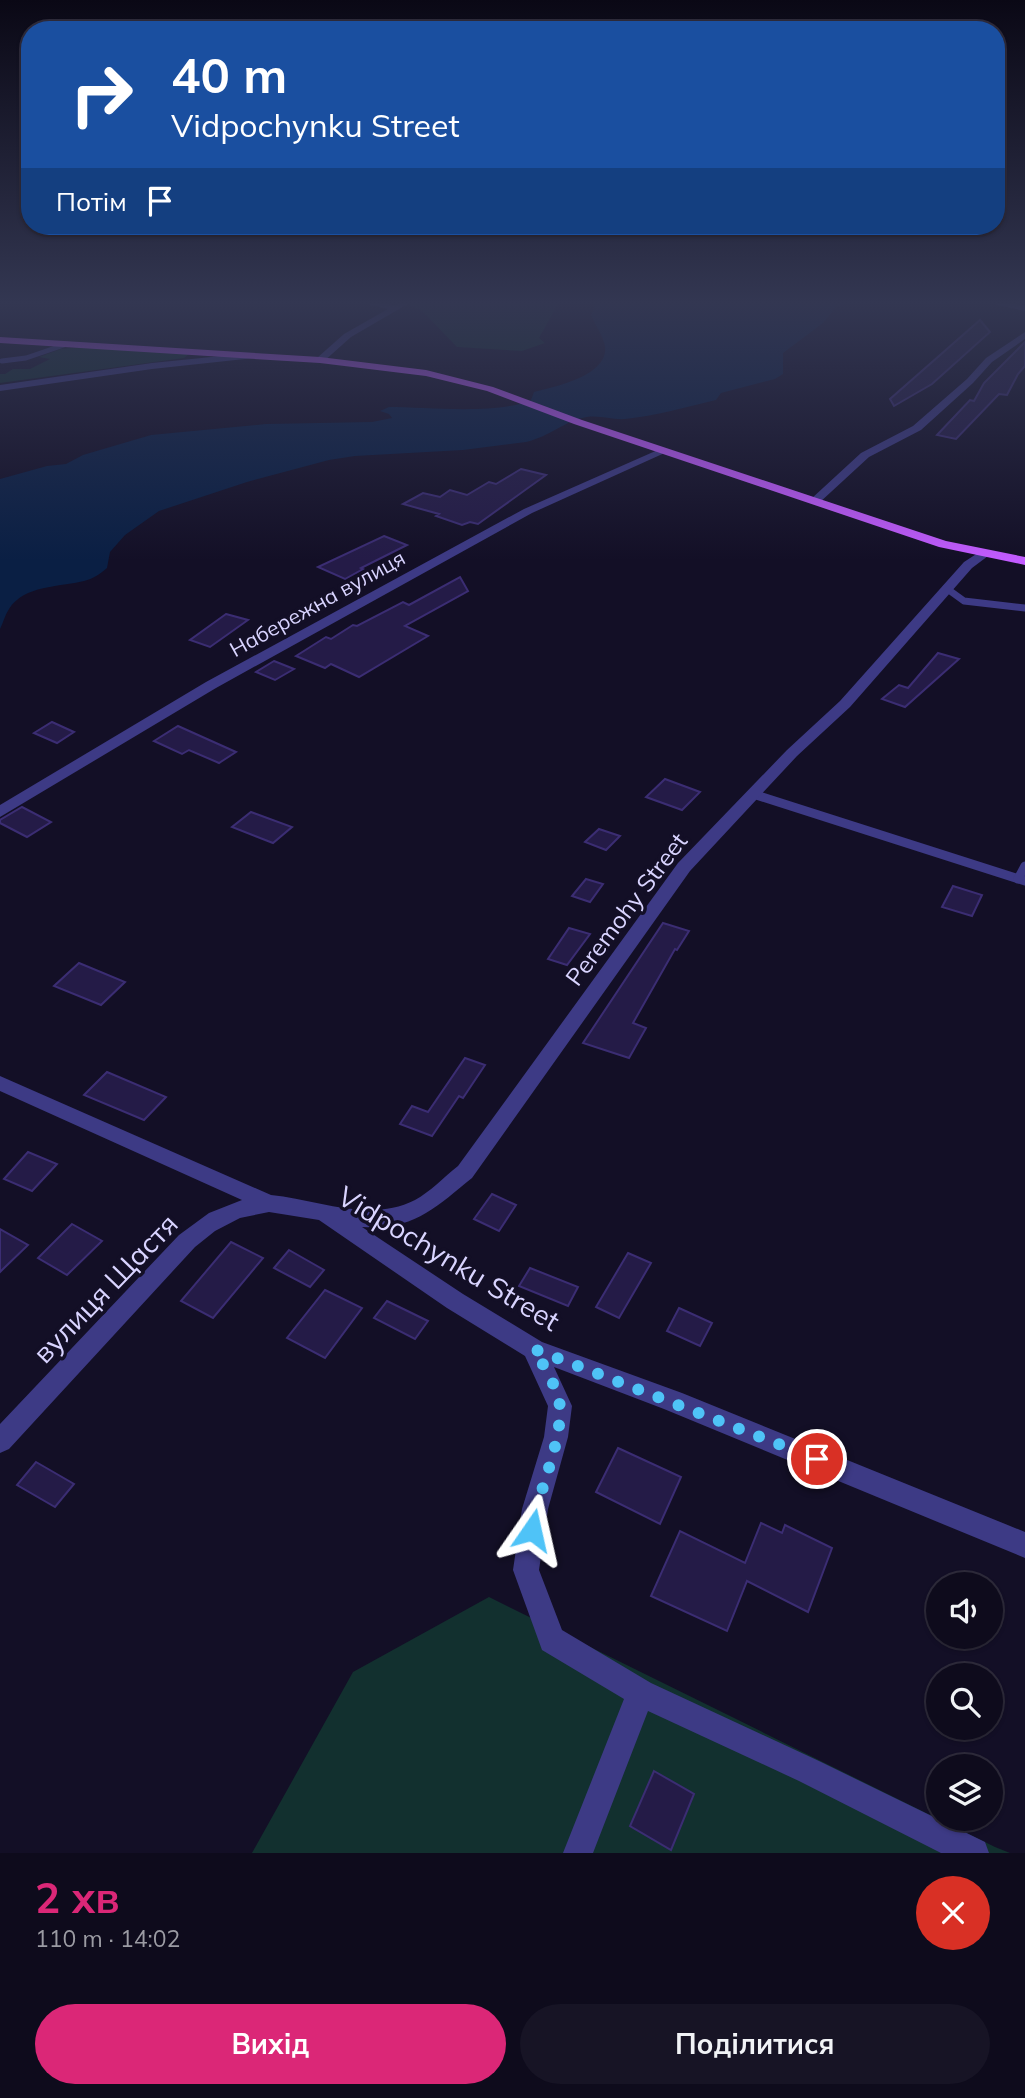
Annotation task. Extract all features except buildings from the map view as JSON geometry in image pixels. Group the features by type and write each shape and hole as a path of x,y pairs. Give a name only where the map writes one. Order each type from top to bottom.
{"main road":[{"path":"488,388 578,422 943,544 1025,561"}],"street":[{"path":"815,500 865,454 918,428 961,388"},
{"name":"Набережна вулиця","path":"0,812 211,685 504,525 664,451"},
{"name":"Peremohy Street","path":"326,1214 388,1220 425,1205 465,1172 684,867 792,753 845,704 968,565 984,553"},
{"name":"Vidpochynku Street","path":"0,1083 269,1203 304,1207 326,1214 455,1301 534,1349 686,1406 1025,1545"},
{"name":"вулиця Щастя","path":"0,1441 187,1241 211,1221 231,1210 269,1203"},
{"path":"534,1349 560,1406 556,1437 535,1509 526,1570 552,1640 641,1693 809,1771 974,1853"},
{"path":"578,1853 641,1693"}],"lane":[{"path":"946,589 964,601 1025,608"},
{"path":"753,794 1022,880 1025,866"}],"green space":[{"path":"489,1597 926,1813 926,1831 963,1831 1010,1853 252,1853 353,1672"}],"water":[{"path":"548,388 738,388 721,393 716,400 637,418 587,417 526,442 463,450 355,456 329,460 247,482 159,511 125,535 110,552 107,568 102,572 87,580 43,588 24,595 9,609 0,629 0,479 47,466 66,464 83,455 151,435 266,424 372,422 392,418 380,411 389,407 482,409 517,405 531,400 534,392"}],"route":[{"path":"532,1530 535,1509 556,1437 560,1406 550,1378 534,1349 817,1459"}]}
